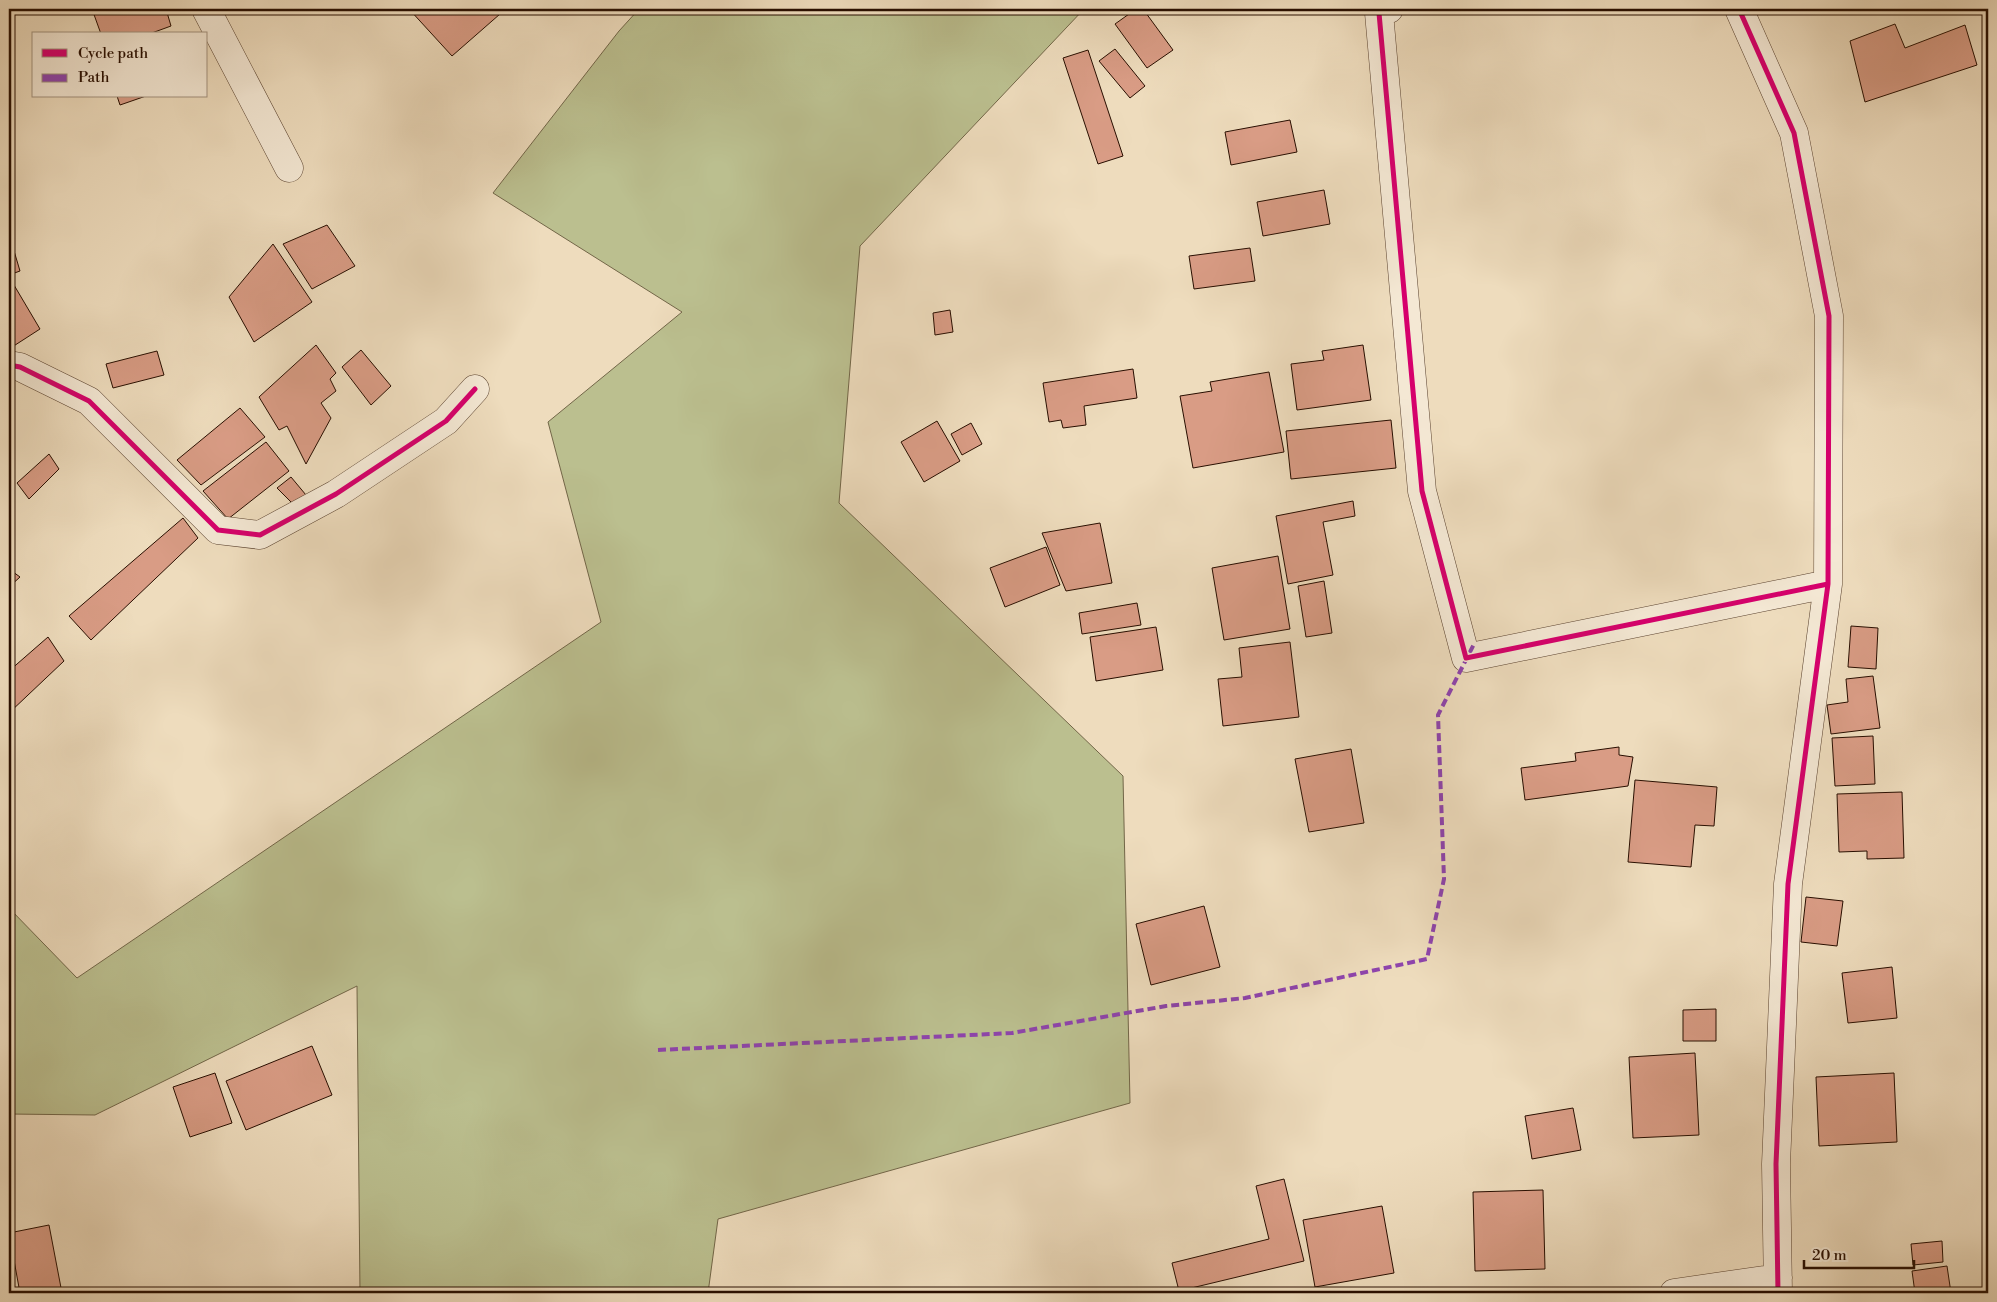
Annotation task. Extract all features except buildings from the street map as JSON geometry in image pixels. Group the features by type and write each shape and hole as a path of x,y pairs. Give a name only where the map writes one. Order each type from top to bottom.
{"street":[{"path":"1389,9 1379,13 1422,490 1466,658 1828,584"},
{"path":"1674,1293 1778,1286 1776,1164 1788,884 1828,584 1829,316 1794,134 1739,9"},
{"path":"215,12 289,168"},
{"path":"9,366 20,367 89,401 218,530 260,535 336,494 446,421 475,389"}],"green space":[{"path":"639,9 1084,9 860,246 839,503 1123,776 1130,1103 718,1219 708,1293 360,1293 357,986 95,1115 9,1114 9,908 77,978 601,622 548,422 682,312 493,193 619,31"}],"marked path":[{"path":"658,1050 1012,1033 1166,1006 1245,998 1427,959 1444,879 1438,715 1474,644"}],"cycle path":[{"path":"1389,9 1379,13 1422,491 1466,658 1828,584"},
{"path":"1739,9 1794,133 1829,316 1828,584 1788,884 1776,1164 1778,1293"},
{"path":"9,365 20,367 89,401 218,530 260,535 336,494 446,421 475,389"}]}
